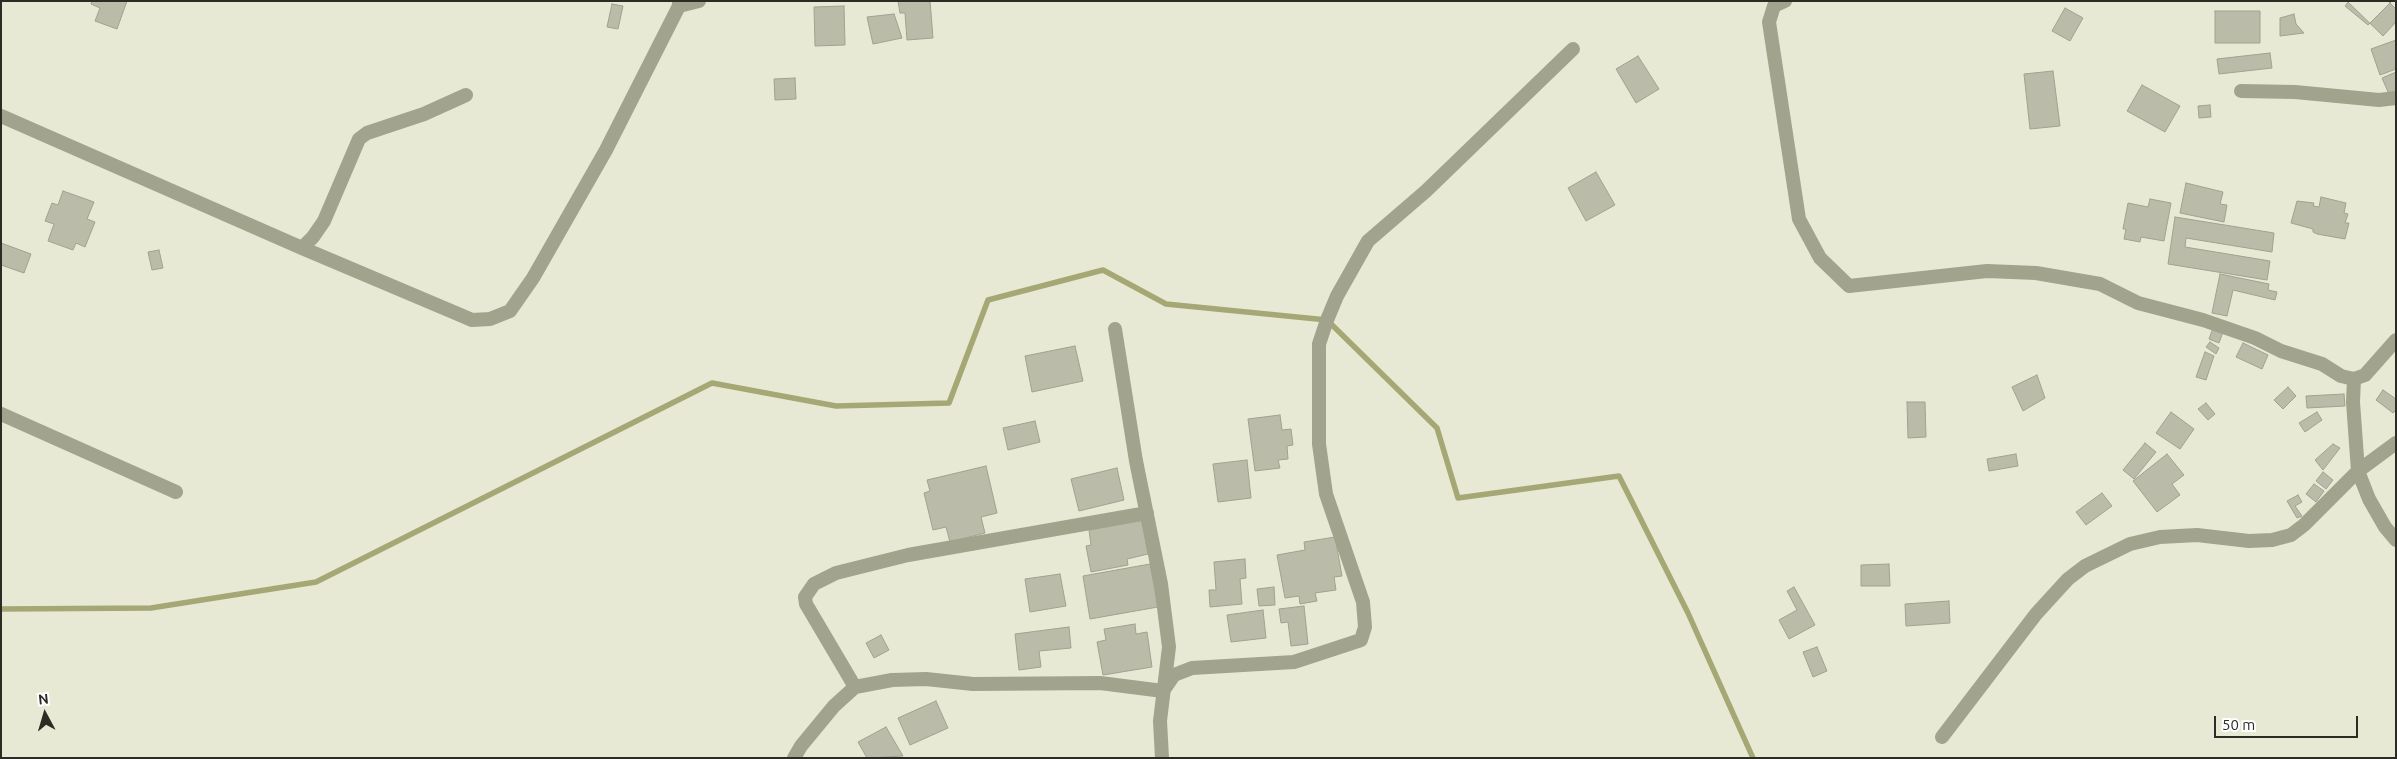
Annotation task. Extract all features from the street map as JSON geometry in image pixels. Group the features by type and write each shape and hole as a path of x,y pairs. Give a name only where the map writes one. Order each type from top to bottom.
{"street":[{"path":"1,116 472,320 490,319 510,310 533,278 606,150 679,4 699,1"},
{"path":"1784,1 1774,6 1769,22 1799,219 1820,258 1849,286 1987,271 2036,273 2100,284 2138,303 2203,320 2255,338 2281,351 2322,364 2341,376 2354,379 2366,375 2396,340"},
{"path":"1163,691 1174,675 1192,668 1294,662 1361,640 1365,627 1363,602 1326,494 1319,444 1319,344 1337,296 1368,241 1426,191 1573,49"},
{"path":"2241,91 2295,92 2379,100 2396,98"},
{"path":"302,248 313,237 324,221 359,139 367,133 424,114 466,95"},
{"path":"1114,329 1136,461 1161,584 1169,647 1160,721 1162,758"},
{"path":"2354,379 2358,472 2369,499 2385,527 2396,540"},
{"path":"1,414 176,492"},
{"path":"1942,737 2036,614 2068,579 2085,566 2130,544 2160,537 2197,535 2249,541 2272,540 2291,535 2304,526 2358,472 2396,443"},
{"path":"855,687 806,604 805,598 814,584 836,573 908,555 1147,513"},
{"path":"794,758 801,746 834,706 855,687 892,680 926,679 973,684 1100,683 1163,691"}],"building":[{"path":"92,1 127,1 117,29 95,21 100,8 91,4"},
{"path":"898,1 930,1 933,38 907,40 905,13 900,13"},
{"path":"2347,1 2388,1 2396,9 2396,22 2383,36"},
{"path":"2349,1 2392,1 2368,25 2345,6"},
{"path":"612,4 623,6 618,29 607,27"},
{"path":"844,6 845,45 815,46 814,7"},
{"path":"2065,8 2083,18 2070,41 2052,31"},
{"path":"2215,11 2260,11 2260,43 2215,43"},
{"path":"894,14 902,38 873,44 867,17"},
{"path":"2294,14 2296,24 2304,33 2280,36 2280,18"},
{"path":"2396,40 2396,69 2380,75 2371,49"},
{"path":"2270,53 2272,68 2219,74 2217,59"},
{"path":"1638,56 1659,89 1636,103 1616,69"},
{"path":"2053,71 2060,126 2030,129 2024,74"},
{"path":"2396,72 2396,91 2389,94 2382,78"},
{"path":"795,78 796,99 775,100 774,79"},
{"path":"2142,85 2180,106 2165,132 2127,111"},
{"path":"2210,105 2211,117 2199,118 2198,106"},
{"path":"1596,172 1615,205 1586,221 1568,188"},
{"path":"2186,183 2223,192 2220,204 2227,205 2224,222 2180,213"},
{"path":"63,191 94,202 87,219 95,222 85,247 76,243 73,250 48,241 54,224 45,221 52,203 58,205"},
{"path":"2321,197 2346,203 2344,213 2348,214 2345,223 2349,223 2345,239 2317,234 2313,232 2313,229 2291,223 2297,201 2314,203 2313,206 2319,207"},
{"path":"2150,199 2171,203 2164,241 2141,237 2140,242 2124,239 2126,229 2123,229 2128,203 2148,207"},
{"path":"2175,217 2274,233 2272,252 2186,238 2185,247 2270,261 2267,280 2168,264"},
{"path":"1,243 31,254 24,273 1,265"},
{"path":"159,250 163,268 152,270 148,252"},
{"path":"2220,274 2269,284 2268,290 2277,292 2275,300 2233,290 2227,316 2212,313"},
{"path":"2213,328 2223,332 2219,343 2209,339"},
{"path":"2210,342 2219,348 2216,354 2206,347"},
{"path":"2243,343 2268,355 2262,369 2236,357"},
{"path":"1075,346 1083,381 1032,392 1025,356"},
{"path":"2205,352 2214,356 2206,380 2196,377"},
{"path":"2037,375 2045,398 2023,411 2012,387"},
{"path":"2288,387 2296,396 2283,409 2274,400"},
{"path":"2383,390 2396,399 2396,410 2393,413 2376,400"},
{"path":"2344,394 2345,406 2307,408 2306,396"},
{"path":"1907,402 1925,402 1926,437 1908,438"},
{"path":"2206,403 2215,414 2208,420 2198,409"},
{"path":"2171,412 2194,429 2180,449 2156,433"},
{"path":"2317,412 2322,420 2305,432 2299,423"},
{"path":"1280,415 1282,430 1291,429 1293,445 1287,446 1288,459 1278,460 1280,468 1255,471 1248,419"},
{"path":"1035,421 1040,442 1008,450 1003,428"},
{"path":"2145,443 2156,452 2134,479 2123,470"},
{"path":"2333,444 2340,448 2323,470 2315,460"},
{"path":"2016,454 2018,466 1989,471 1987,459"},
{"path":"2167,454 2184,475 2172,484 2180,495 2157,512 2133,481"},
{"path":"1247,460 1251,498 1218,502 1213,464"},
{"path":"986,466 997,513 981,517 985,533 950,542 946,527 933,530 924,493 930,491 927,480"},
{"path":"1117,468 1124,500 1079,511 1071,479"},
{"path":"2323,472 2333,480 2326,489 2316,481"},
{"path":"2314,484 2324,491 2316,502 2306,494"},
{"path":"2102,493 2112,506 2086,525 2076,512"},
{"path":"2298,495 2302,502 2295,506 2302,516 2297,518 2287,501"},
{"path":"1142,520 1148,554 1127,559 1128,565 1091,572 1086,546 1091,545 1089,530"},
{"path":"1335,537 1342,576 1334,577 1336,590 1315,593 1317,601 1300,604 1299,596 1285,598 1277,555 1305,550 1304,542"},
{"path":"1245,559 1246,578 1240,579 1242,604 1210,607 1209,590 1216,590 1214,562"},
{"path":"1150,564 1158,607 1090,619 1083,576"},
{"path":"1889,564 1890,586 1861,586 1861,565"},
{"path":"1060,574 1066,606 1030,612 1025,579"},
{"path":"1274,587 1275,605 1259,606 1257,589"},
{"path":"1794,587 1815,625 1789,639 1779,620 1797,610 1787,591"},
{"path":"1949,601 1950,623 1906,626 1905,604"},
{"path":"1304,606 1308,644 1291,646 1288,622 1281,623 1279,609"},
{"path":"1263,610 1266,638 1231,642 1227,615"},
{"path":"1135,624 1136,634 1147,632 1152,667 1103,675 1097,642 1106,640 1104,629"},
{"path":"1069,627 1071,648 1039,651 1041,667 1019,670 1015,634"},
{"path":"881,635 889,650 874,658 866,643"},
{"path":"1817,647 1827,671 1813,677 1803,652"},
{"path":"936,701 948,728 910,745 898,718"},
{"path":"886,727 903,756 867,758 858,742"}],"waterway":[{"path":"1,609 151,608 316,582 712,383 836,406 949,403 988,300 1103,270 1166,304 1327,320 1437,428 1458,498 1619,476 1688,613 1753,758"}]}
